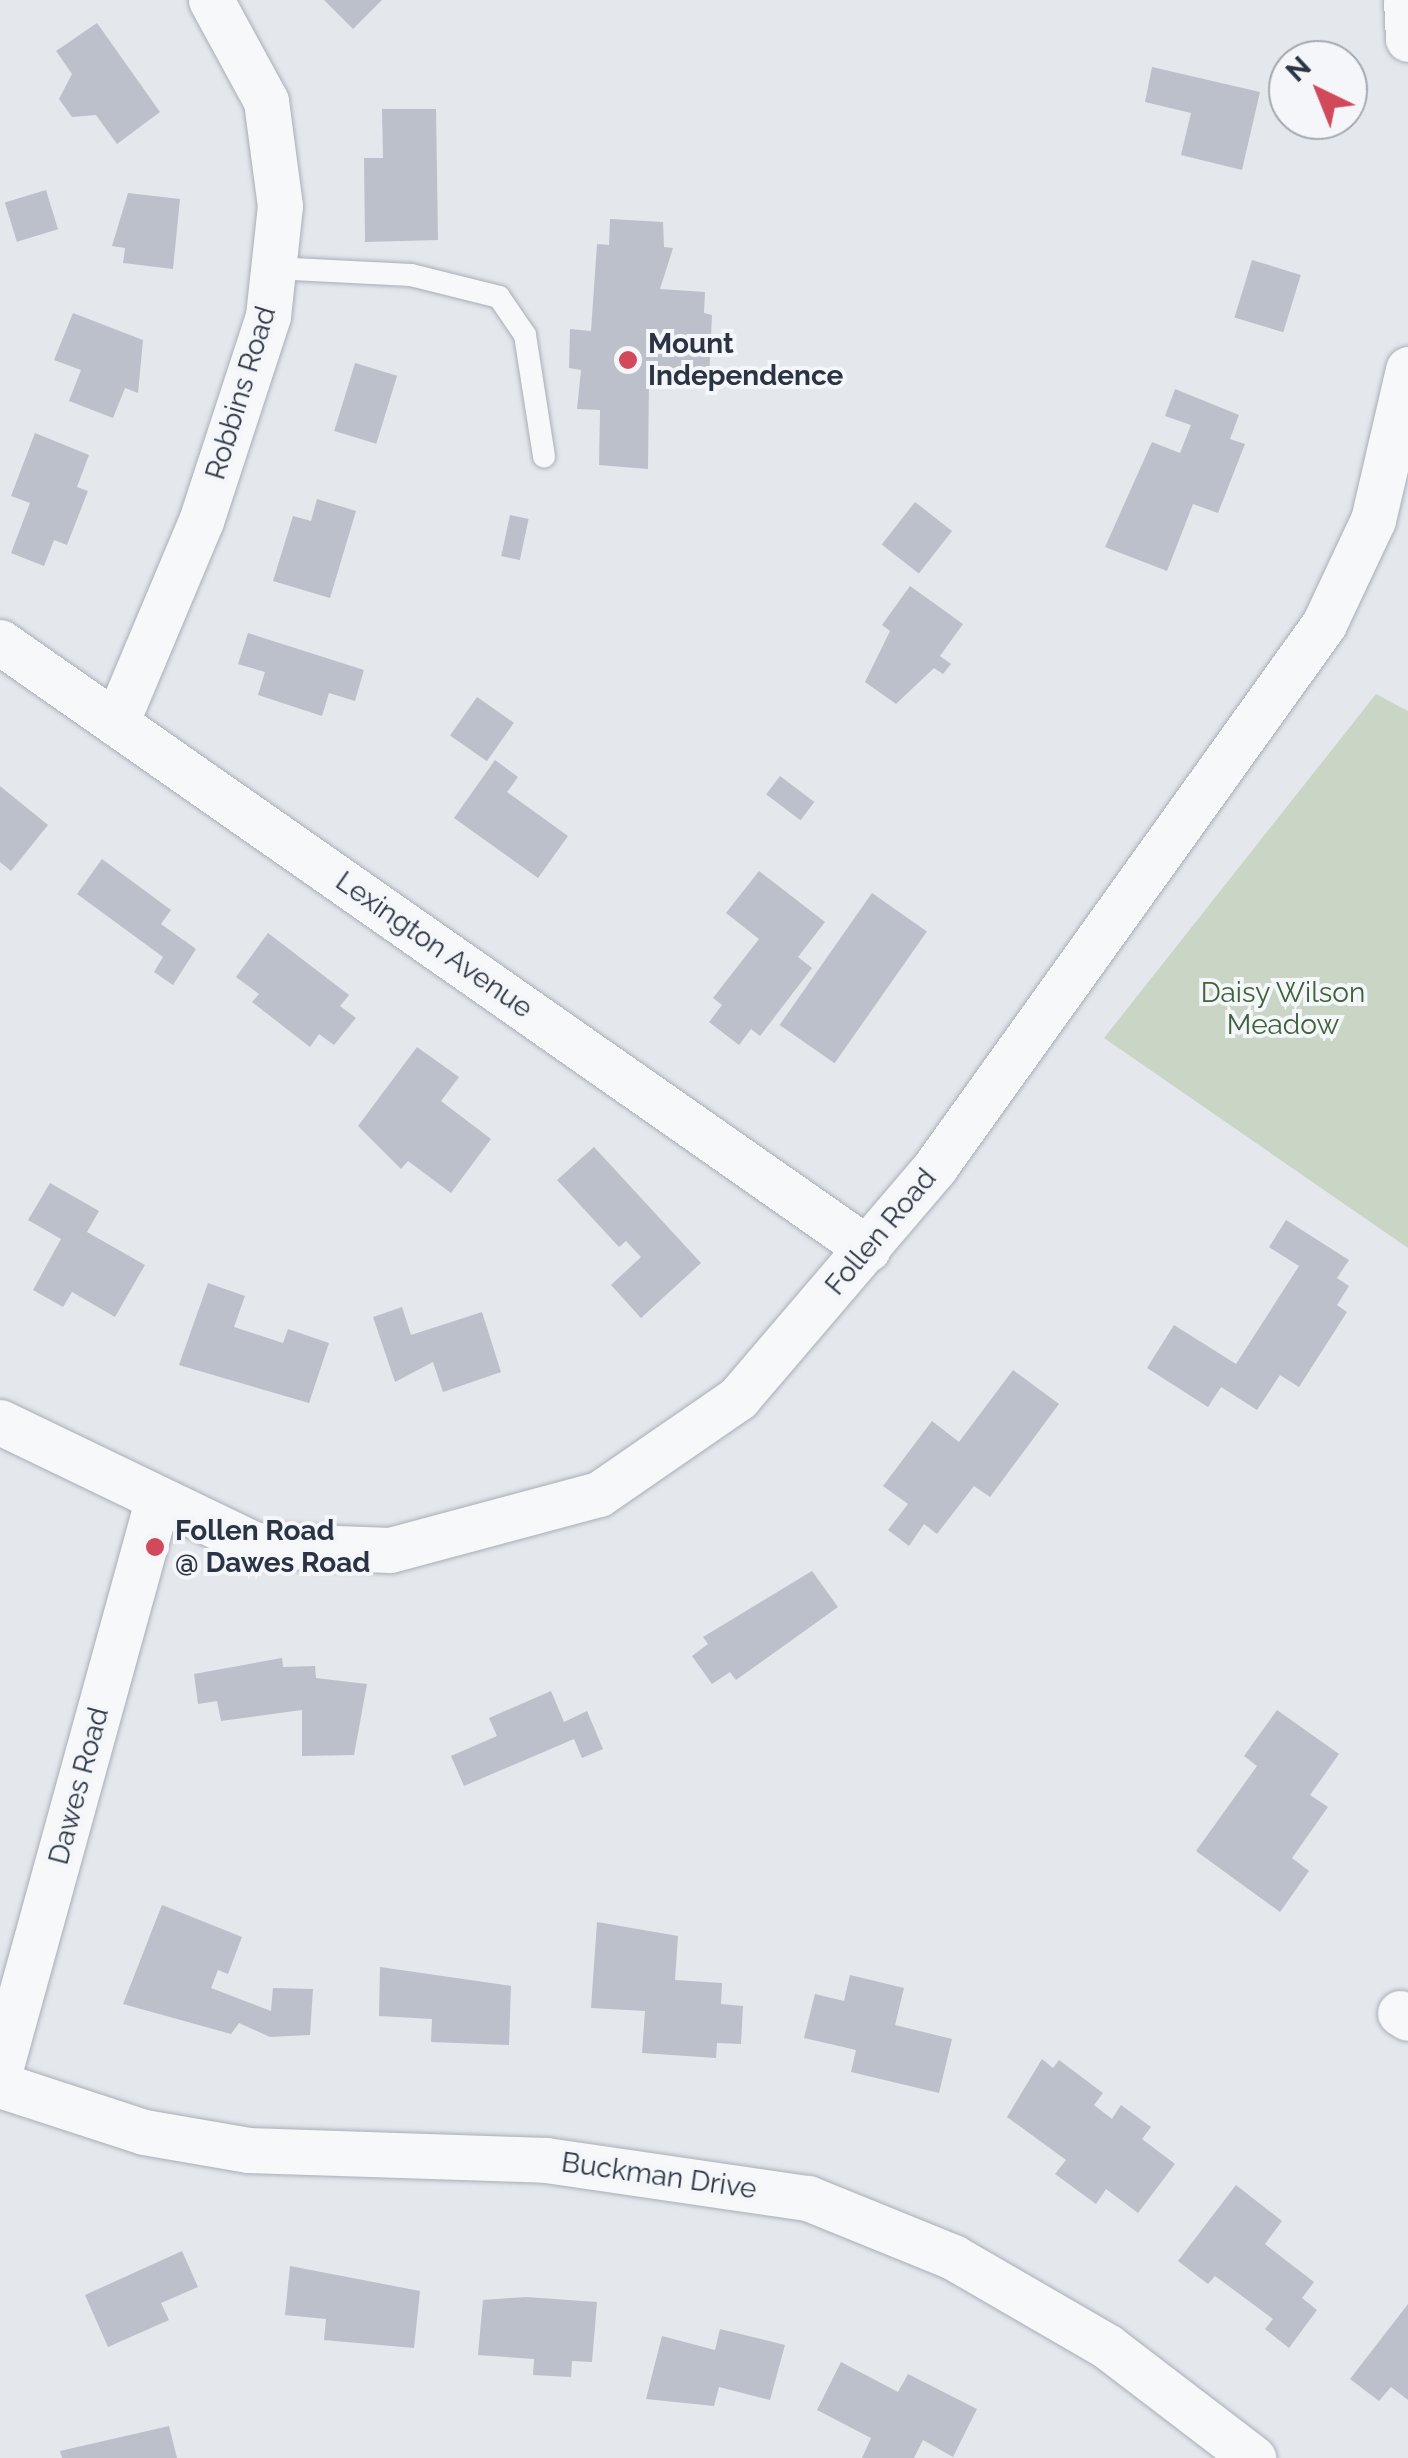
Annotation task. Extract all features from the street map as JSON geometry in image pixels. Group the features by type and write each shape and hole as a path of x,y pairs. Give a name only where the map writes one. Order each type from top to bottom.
{"street":[{"name":"Robbins Road","path":"116,723 201,521 268,316 280,206 266,101 212,0"},
{"path":"1406,0 1408,39"},
{"name":"Follen Road","path":"0,1422 157,1501 256,1545 390,1550 599,1494 738,1398 868,1249 1122,912 1324,624 1373,520 1408,370"},
{"name":"Lexington Avenue","path":"0,642 868,1249"},
{"name":"Dawes Road","path":"0,2070 157,1501"},
{"name":"Buckman Drive","path":"0,2084 144,2132 248,2150 546,2160 808,2198 988,2277 1108,2347 1254,2458"}],"lane":[{"path":"273,268 411,274 500,296 524,334 544,457"}],"green space":[{"name":"Daisy Wilson Meadow","path":"1376,694 1408,711 1408,1248 1104,1038"}],"building":[{"path":"324,0 382,0 353,29"},
{"path":"97,23 160,112 117,144 96,115 72,117 59,99 72,74 56,51"},
{"path":"1152,67 1260,92 1242,170 1181,155 1191,113 1145,102"},
{"path":"382,109 436,109 438,240 365,242 364,158 383,158"},
{"path":"46,190 58,229 17,242 5,203"},
{"path":"128,193 180,199 173,269 123,263 125,248 112,246"},
{"path":"610,219 663,222 664,247 673,248 660,289 705,292 704,313 712,315 709,379 649,379 648,469 599,465 600,410 577,409 581,370 569,368 570,329 591,331 597,244 609,245"},
{"path":"1252,260 1301,275 1283,332 1234,317"},
{"path":"73,313 143,340 138,393 125,388 113,418 69,401 81,370 54,360"},
{"path":"355,363 397,376 376,444 334,431"},
{"path":"1175,389 1239,415 1230,439 1245,444 1218,513 1193,504 1167,571 1105,547 1152,442 1180,453 1191,425 1165,416"},
{"path":"35,433 89,455 77,487 88,491 67,545 54,540 44,566 11,553 30,503 11,496"},
{"path":"317,499 356,511 330,598 273,581 293,516 311,521"},
{"path":"915,502 952,531 919,573 882,545"},
{"path":"510,515 529,519 520,560 501,556"},
{"path":"910,586 963,624 940,656 951,664 943,674 934,668 896,704 865,682 890,631 882,625"},
{"path":"248,633 364,670 355,701 329,693 322,716 258,695 265,672 238,664"},
{"path":"477,697 514,723 487,761 450,736"},
{"path":"495,760 518,777 507,792 568,836 538,878 454,818"},
{"path":"780,776 814,802 800,820 766,794"},
{"path":"0,786 48,825 11,871 0,862"},
{"path":"102,859 171,910 161,924 196,949 173,985 154,972 163,957 77,894"},
{"path":"759,871 825,922 798,957 812,968 760,1036 751,1029 739,1045 709,1022 722,1005 713,998 759,939 726,913"},
{"path":"872,893 927,931 835,1063 780,1025"},
{"path":"268,933 349,995 340,1006 356,1018 334,1045 319,1034 310,1047 252,1002 259,994 236,977"},
{"path":"417,1047 459,1077 441,1101 491,1139 451,1193 408,1161 401,1169 358,1126"},
{"path":"594,1147 701,1263 641,1318 611,1285 641,1257 626,1241 619,1247 557,1180"},
{"path":"50,1183 99,1211 87,1232 145,1265 115,1317 72,1292 63,1307 33,1290 61,1239 28,1220"},
{"path":"1286,1220 1349,1260 1337,1278 1349,1286 1337,1305 1347,1312 1299,1387 1280,1375 1257,1410 1221,1387 1208,1407 1147,1368 1174,1325 1236,1364 1299,1266 1269,1247"},
{"path":"208,1283 245,1296 234,1327 283,1343 288,1329 329,1343 309,1403 179,1365"},
{"path":"402,1307 411,1335 482,1312 501,1372 443,1392 433,1362 395,1382 373,1317"},
{"path":"1013,1370 1059,1404 990,1497 974,1486 937,1534 924,1524 909,1546 888,1530 908,1504 883,1486 932,1421 959,1442"},
{"path":"812,1571 838,1607 736,1680 730,1672 712,1684 692,1656 708,1644 703,1637"},
{"path":"282,1658 283,1667 315,1666 316,1678 367,1684 354,1755 302,1756 302,1710 221,1721 217,1701 198,1704 194,1674"},
{"path":"551,1691 564,1722 587,1711 603,1749 582,1758 574,1739 464,1786 451,1756 497,1736 489,1718"},
{"path":"1277,1710 1339,1754 1310,1795 1328,1807 1292,1858 1309,1871 1280,1912 1196,1851 1257,1766 1244,1756"},
{"path":"162,1905 242,1937 228,1974 218,1970 211,1988 271,2011 273,1988 313,1989 310,2035 270,2037 239,2023 231,2034 123,2004"},
{"path":"597,1922 678,1936 675,1980 722,1983 721,2004 743,2006 741,2044 717,2043 716,2058 642,2053 645,2011 591,2008"},
{"path":"380,1967 511,1986 509,2045 431,2042 432,2019 379,2016"},
{"path":"850,1975 904,1988 895,2025 952,2039 939,2093 851,2072 856,2050 804,2038 815,1994 844,2001"},
{"path":"1042,2059 1053,2068 1059,2060 1103,2093 1094,2105 1112,2119 1121,2105 1151,2127 1142,2139 1175,2164 1138,2213 1106,2189 1096,2204 1055,2174 1066,2160 1007,2117"},
{"path":"1236,2185 1282,2221 1265,2244 1314,2282 1302,2298 1317,2310 1289,2348 1265,2329 1273,2319 1215,2276 1208,2284 1178,2261"},
{"path":"182,2251 198,2287 161,2303 169,2320 108,2347 85,2295"},
{"path":"290,2266 420,2291 414,2348 324,2340 326,2319 285,2315"},
{"path":"526,2297 597,2302 592,2362 572,2361 571,2377 533,2375 534,2359 478,2355 483,2300"},
{"path":"1408,2304 1408,2400 1391,2387 1379,2401 1350,2379"},
{"path":"720,2329 785,2345 770,2400 719,2387 714,2406 646,2399 662,2336 715,2350"},
{"path":"841,2362 898,2392 908,2374 977,2409 953,2457 923,2440 914,2458 862,2458 871,2438 817,2410"},
{"path":"169,2426 177,2458 62,2458 60,2451"}],"place":[{"name":"Mount Independence","path":"628,360"},
{"name":"Follen Road @ Dawes Road","path":"155,1547"}]}
